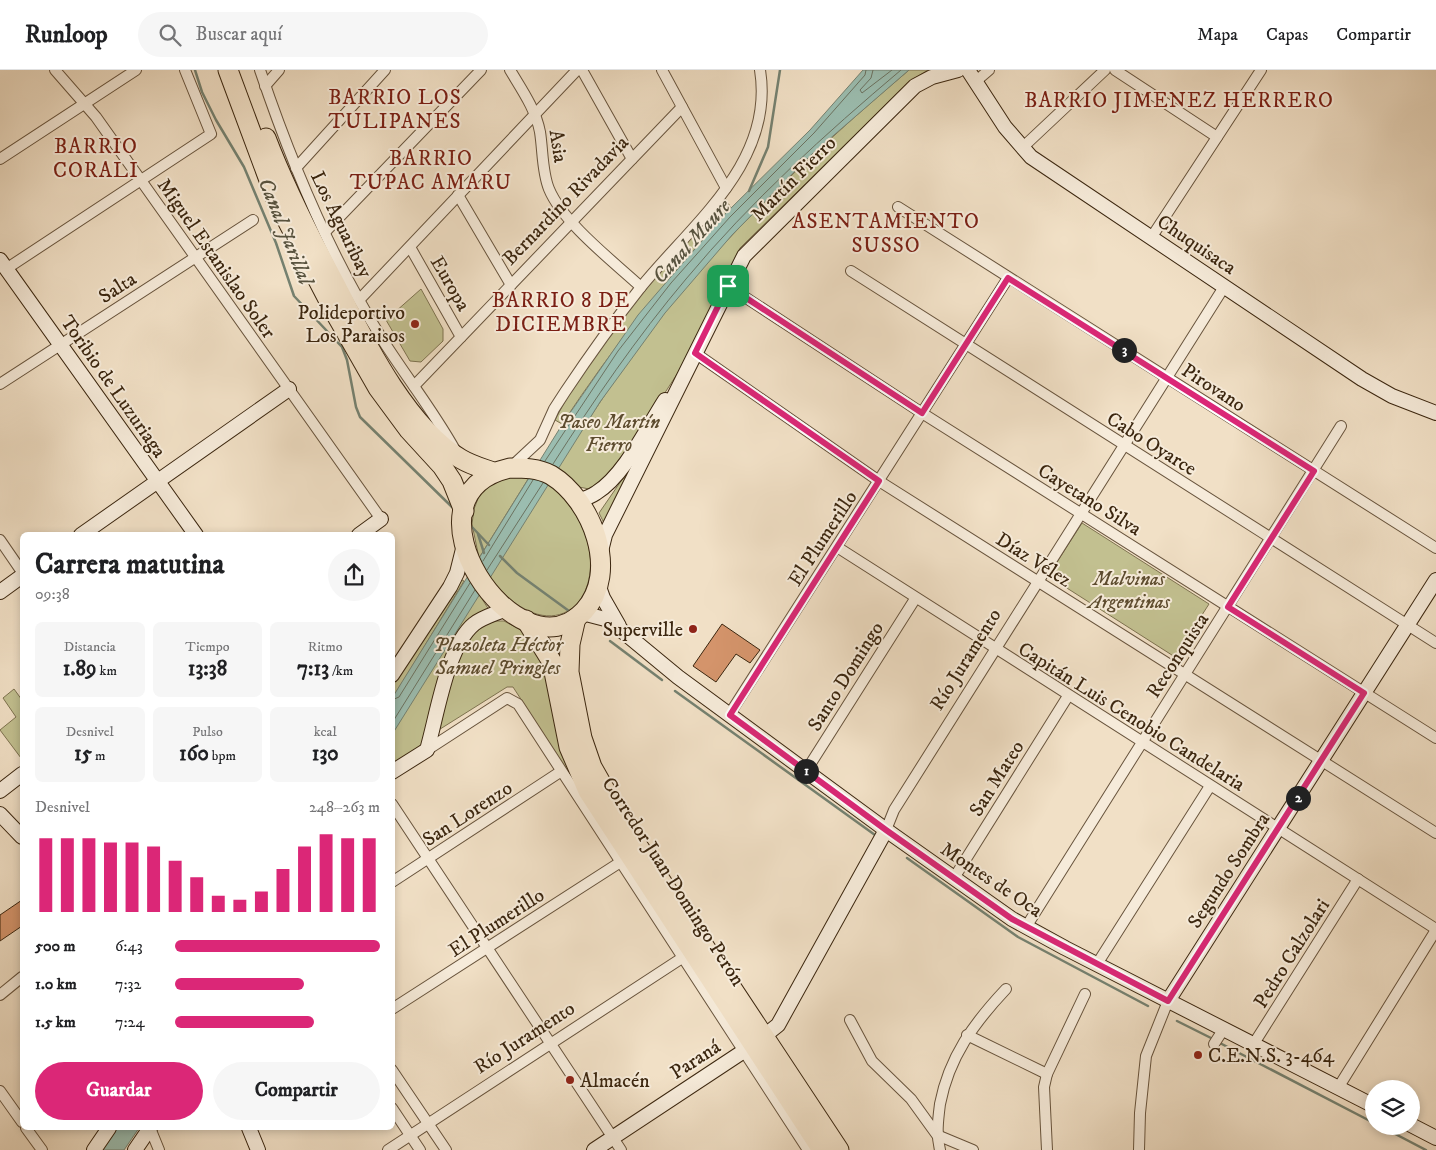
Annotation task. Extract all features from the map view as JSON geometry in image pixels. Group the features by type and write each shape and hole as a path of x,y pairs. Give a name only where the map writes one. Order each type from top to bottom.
{"highway":[{"path":"215,70 265,171 287,222 362,362 409,430 442,466 452,481 464,511"},
{"path":"228,70 265,171"},
{"path":"241,70 294,205 353,320 399,396 435,437 460,459 502,470 534,469 552,476 578,501 594,532 599,561 598,584 594,596 579,615 550,625 526,620 506,610 484,586 473,568 464,545 464,511 469,493 479,482 502,470"},
{"name":"Corredor Juan Domingo Perón","path":"579,615 570,644 569,672 582,738 592,767 754,1045 809,1149"},
{"name":"Corredor Juan Domingo Perón","path":"526,620 552,662 569,747 588,791 754,1045 839,1150"}],"street":[{"name":"Miguel Estanislao Soler","path":"55,70 85,104 381,519"},
{"path":"0,159 136,70"},
{"path":"3,264 211,134 185,70"},
{"name":"Los Aguaribay","path":"260,70 296,168 360,299 384,342 445,431 460,459"},
{"path":"265,86 279,70"},
{"path":"296,168 385,70"},
{"path":"326,232 481,70"},
{"name":"Asia","path":"510,70 535,114 549,189 572,222 641,287"},
{"path":"360,299 577,70"},
{"path":"582,70 632,159"},
{"path":"662,70 726,188"},
{"path":"502,470 540,440 554,409 565,392 641,287 726,188 743,164 754,137 762,106 760,70"},
{"name":"Martín Fierro","path":"599,561 605,534 744,256 900,99 924,80 958,70"},
{"name":"Chuquisaca","path":"968,70 1022,148 1031,157 1368,384 1392,396 1436,413"},
{"path":"975,82 989,70"},
{"path":"1022,148 1105,70"},
{"path":"1116,70 1218,137"},
{"path":"1151,238 1261,70"},
{"name":"Bernardino Rivadavia","path":"414,386 682,107"},
{"path":"458,195 511,285"},
{"name":"Pirovano","path":"898,207 1436,548"},
{"name":"Salta","path":"0,384 253,220"},
{"name":"Europa","path":"410,247 461,337"},
{"name":"Toribio de Luzuriaga","path":"3,264 194,532"},
{"name":"Cabo Oyarce","path":"850,272 1436,644"},
{"name":"El Plumerillo","path":"730,715 1008,278"},
{"name":"Cayetano Silva","path":"728,286 1080,514 1436,738"},
{"name":"Río Juramento","path":"754,1045 783,1019 886,830 894,810 1224,287"},
{"name":"Martín Fierro","path":"578,501 596,493 619,470 695,353"},
{"name":"Díaz Vélez","path":"695,353 879,481 1436,833"},
{"path":"86,532 289,389"},
{"name":"Reconquista","path":"1026,927 1341,426"},
{"path":"363,532 381,519"},
{"path":"0,540 20,569"},
{"path":"395,670 450,587 457,573 464,545"},
{"name":"Capitán Luis Cenobio Candelaria","path":"837,548 1436,929"},
{"path":"0,592 20,577"},
{"name":"Segundo Sombra","path":"1138,1150 1146,1056 1168,1001 1436,580"},
{"name":"Montes de Oca","path":"598,584 603,598 622,630"},
{"name":"Santo Domingo","path":"806,771 915,599"},
{"path":"427,750 448,670 456,651 474,625 506,610"},
{"name":"Montes de Oca","path":"579,615 604,618 622,630 678,677 886,830 1026,927 1168,1001 1218,1038 1254,1045 1365,1102"},
{"name":"San Mateo","path":"954,878 1068,696"},
{"path":"395,770 507,698 518,704 560,772 682,958 754,1045"},
{"name":"San Lorenzo","path":"395,880 560,772"},
{"path":"0,790 20,775"},
{"path":"1097,964 1210,786"},
{"path":"395,808 621,1150"},
{"path":"0,814 20,835"},
{"name":"El Plumerillo","path":"395,1008 619,863"},
{"name":"Pedro Calzolari","path":"1254,1045 1358,879"},
{"path":"1338,1088 1436,929"},
{"name":"Río Juramento","path":"388,1150 682,958"},
{"path":"0,995 20,979"},
{"path":"936,1135 944,1084 954,1057 982,1014 1006,989"},
{"path":"1047,1150 1044,1087 1047,1074 1085,994"},
{"path":"850,1020 872,1061 911,1099 936,1135 940,1150"},
{"path":"967,1036 1047,1074"},
{"name":"Paraná","path":"594,1150 754,1045"},
{"path":"395,1074 446,1150"},
{"path":"0,1091 20,1119"},
{"path":"395,1112 420,1150"},
{"path":"27,1130 42,1150"},
{"path":"94,1150 109,1130"},
{"path":"135,1150 149,1130"},
{"path":"151,1130 158,1150"},
{"path":"250,1130 258,1150"},
{"path":"1420,1130 1436,1138"},
{"path":"936,1135 972,1150"}],"green space":[{"name":"Paseo Martín Fierro","path":"909,70 928,70 910,81 740,248 681,368 618,465 594,488 579,487 557,468 621,371 673,302 716,252 769,197 824,145"},
{"path":"725,198 731,208 642,313 601,367 562,424 555,420 590,361 611,333 656,277"},
{"name":"Polideportivo Los Paraisos","path":"421,289 443,329 443,341 421,362 410,361 386,320"},
{"path":"630,468 633,469 604,523 599,513"},
{"path":"530,476 479,558 472,524 474,509 481,491 497,478"},
{"path":"548,483 575,513 588,544 590,573 582,596 567,612 545,616 518,605 489,577"},
{"name":"Malvinas Argentinas","path":"1082,523 1209,604 1175,657 1048,576"},
{"path":"460,579 464,581 395,695 395,682"},
{"path":"479,594 489,610 473,619 424,743 395,763 395,728"},
{"name":"Plazoleta Héctor Samuel Pringles","path":"496,621 504,621 521,630 546,663 569,773 513,687 507,687 437,731 449,684 462,651 471,637 482,627"},
{"path":"14,689 20,697 20,757 0,730 16,717 3,698"}],"water":[{"path":"863,70 909,70 811,155 732,235 665,313 600,402 395,730 395,693 565,420 638,315 726,213 810,130"},
{"path":"115,1130 138,1130 124,1150 101,1150"}],"building":[{"path":"722,624 760,650 750,663 736,654 716,682 693,666"},
{"path":"20,901 20,927 0,941 0,915"}],"waterway":[{"name":"Canal Jarillal","path":"195,70 202,92 216,120 244,167 276,243 294,296 342,347 347,360 356,407 360,417 452,507"},
{"path":"749,191 768,147 780,70"},
{"path":"472,527 489,545"},
{"path":"478,534 484,553"},
{"name":"Canal Jarillal","path":"500,556 517,573 569,611"},
{"path":"610,641 662,680"},
{"name":"Canal Jarillal","path":"675,691 875,835"},
{"name":"Canal Jarillal","path":"907,858 1018,937 1148,1006"},
{"name":"Canal Jarillal","path":"1177,1021 1213,1039"},
{"name":"Canal Jarillal","path":"1218,1042 1365,1118"},
{"name":"Canal Jarillal","path":"1397,1135 1426,1150"}],"place":[{"name":"Polideportivo Los Paraisos","path":"415,324"},
{"name":"Superville","path":"693,629"},
{"name":"C.E.N.S. 3-464","path":"1198,1055"},
{"name":"Almacén","path":"570,1080"}],"district":[{"name":"BARRIO JIMENEZ HERRERO","path":"1179,100"},
{"name":"BARRIO LOS TULIPANES","path":"395,109"},
{"name":"BARRIO CORALI","path":"96,158"},
{"name":"BARRIO TUPAC AMARU","path":"431,170"},
{"name":"ASENTAMIENTO SUSSO","path":"886,233"},
{"name":"BARRIO 8 DE DICIEMBRE","path":"561,312"}],"route":[{"path":"1008,278 1314,471 1228,607 1364,693 1168,1001 1041,936 1012,919 886,830 730,715 879,481 695,353 728,286 922,413 1008,278"}],"water label":[{"name":"Canal Maure","path":"691,241"}]}
